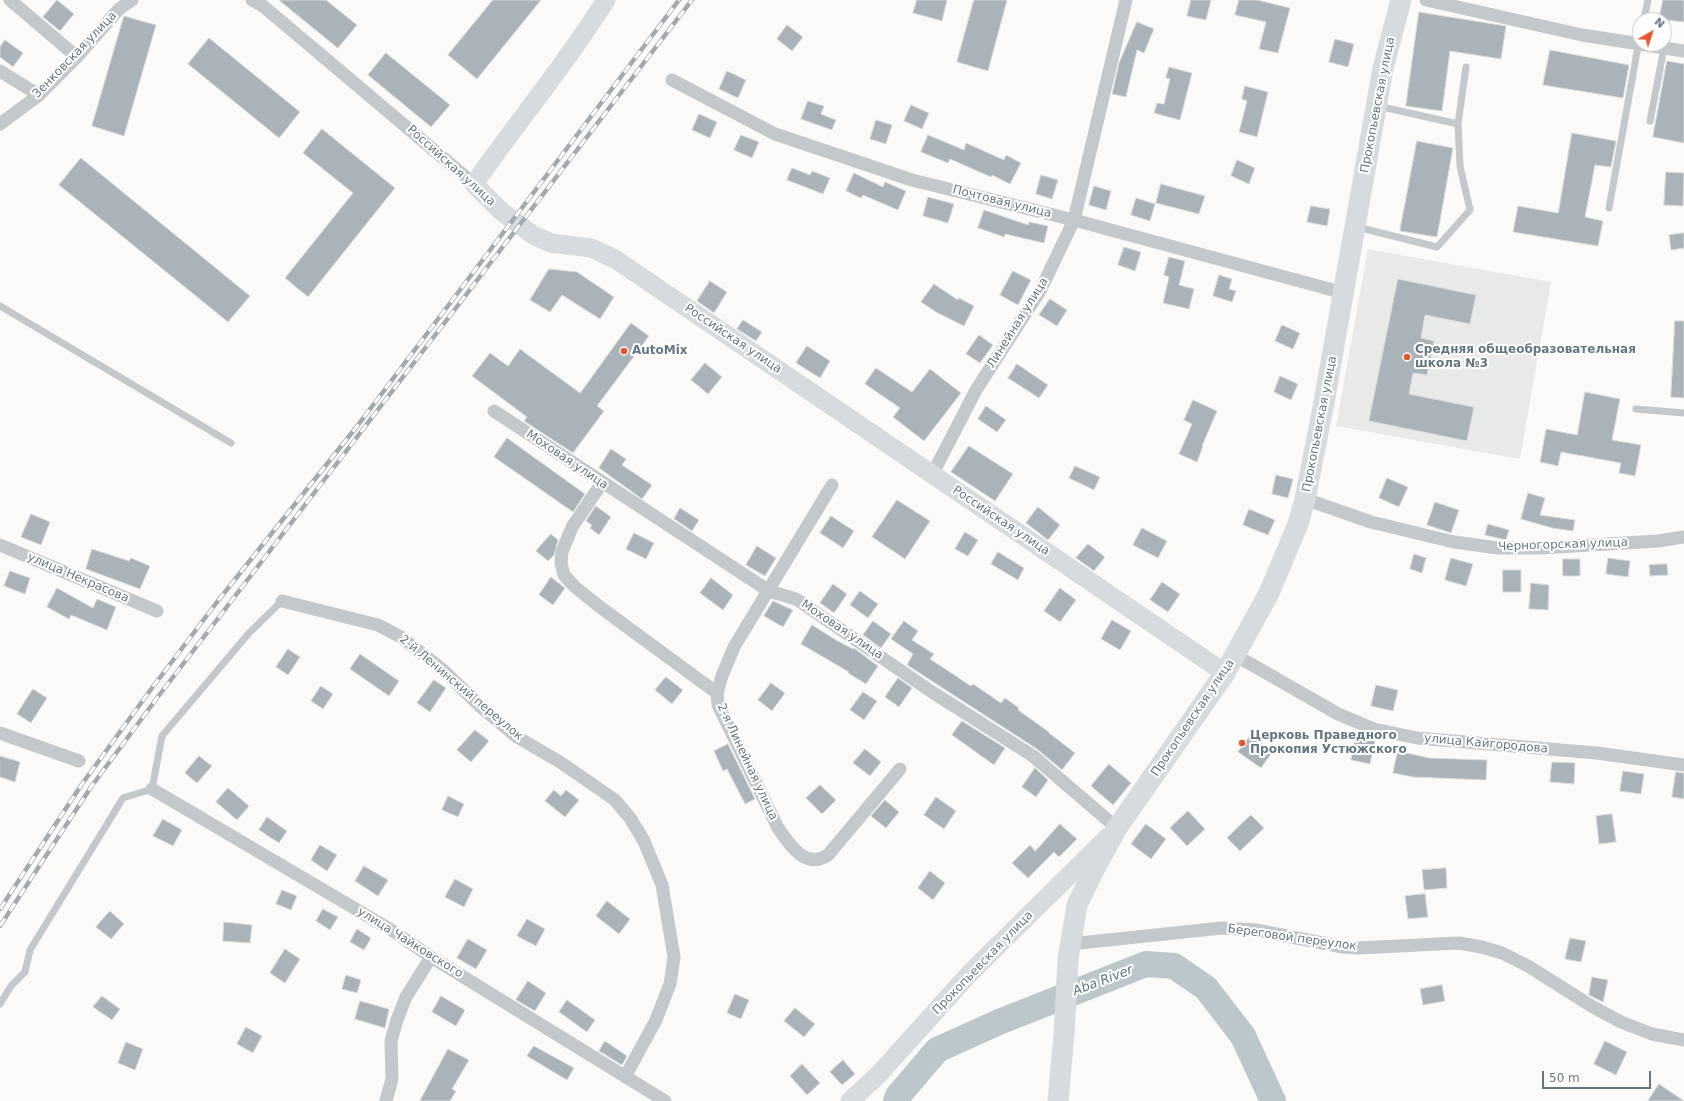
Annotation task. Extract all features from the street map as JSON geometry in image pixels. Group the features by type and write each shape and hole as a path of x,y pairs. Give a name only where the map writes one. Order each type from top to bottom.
{"main road":[{"path":"474,184 505,139 542,93 606,0"},
{"name":"Прокопьевская улица","path":"850,1101 878,1074 970,974 1118,828 1225,673 1269,592 1298,524 1305,499 1344,293 1383,68 1401,0"},
{"name":"Российская улица","path":"474,184 501,211 533,235 551,242 591,248 615,259 1225,673"},
{"path":"1058,1101 1069,951 1077,905 1095,868 1118,828"}],"street":[{"path":"10,0 77,57"},
{"name":"Зенковская улица","path":"0,124 39,96 77,57 119,9 132,0"},
{"name":"Российская улица","path":"252,0 262,6 323,56 474,184"},
{"name":"Линейная улица","path":"932,475 976,390 1040,291 1074,220 1126,0"},
{"path":"1426,0 1582,35 1632,41"},
{"path":"1672,49 1684,51"},
{"path":"0,71 39,96"},
{"name":"Почтовая улица","path":"672,80 775,134 912,180 1074,220 1344,293"},
{"name":"Моховая улица","path":"494,412 769,590 796,599 932,692 1033,756 1118,828"},
{"name":"2-я Линейная улица","path":"602,483 572,527 562,552 561,563 564,575 575,587 600,607 717,693 718,705 778,828 788,843 800,854 810,860 820,860 828,855 900,768"},
{"path":"717,693 722,676 734,647 832,485"},
{"name":"Черногорская улица","path":"1305,499 1371,522 1454,542 1498,548 1540,548 1658,542 1684,537"},
{"name":"улица Некрасова","path":"0,545 157,611"},
{"name":"2-й Ленинский переулок","path":"282,601 378,625 401,636 442,669 481,707 517,737 560,762 615,800 630,818 644,841 662,885 674,957 670,984 656,1020 625,1077"},
{"name":"улица Кайгородова","path":"1235,655 1338,714 1374,729 1417,738 1597,753 1684,765"},
{"path":"0,733 79,761"},
{"name":"улица Чайковского","path":"152,789 393,931 431,957 665,1101"},
{"name":"Береговой переулок","path":"1069,951 1222,928 1256,930 1343,947 1358,948 1459,943 1502,952 1528,966 1593,1007 1621,1022 1652,1034 1684,1040"},
{"path":"386,1101 392,1078 391,1041 397,1020 406,997 431,957"}],"lane":[{"path":"1646,12 1648,0"},
{"path":"1609,208 1638,52"},
{"path":"1650,121 1663,52"},
{"path":"1355,227 1437,247 1470,210 1460,166 1458,124 1466,67"},
{"path":"1376,106 1458,124"},
{"path":"0,306 231,443"},
{"path":"1636,409 1684,413"},
{"path":"0,1004 11,986 25,972 30,950 123,798 152,789 162,736 248,634 282,601"}],"shaded area":[{"path":"1368,249 1551,282 1520,459 1336,426"}],"building":[{"path":"57,0 74,14 60,31 43,17"},
{"path":"279,0 326,0 357,25 338,48"},
{"path":"493,0 541,0 477,79 448,55"},
{"path":"917,0 947,0 942,21 913,13"},
{"path":"974,0 1007,0 988,71 957,62"},
{"path":"1191,0 1211,0 1206,20 1187,16"},
{"path":"1239,0 1257,0 1290,8 1278,53 1259,49 1266,22 1235,15"},
{"path":"1663,0 1684,0 1684,22 1672,21 1672,12 1660,12"},
{"path":"1419,12 1506,26 1501,59 1450,51 1442,111 1406,106"},
{"path":"124,16 156,25 124,136 92,126"},
{"path":"1137,22 1154,29 1144,53 1137,50 1126,97 1112,94 1119,63"},
{"path":"787,25 803,37 792,51 777,39"},
{"path":"209,38 300,112 279,138 188,64"},
{"path":"1335,39 1354,44 1348,67 1329,62"},
{"path":"5,40 23,53 13,67 0,57 0,47"},
{"path":"1550,50 1629,65 1623,98 1543,85"},
{"path":"386,53 450,105 431,127 368,75"},
{"path":"1667,61 1684,64 1684,143 1653,137"},
{"path":"1169,67 1192,73 1180,120 1154,113 1157,103 1164,104 1170,79 1166,78"},
{"path":"727,71 746,80 738,98 719,89"},
{"path":"1245,86 1268,92 1257,137 1239,132 1247,101 1242,99"},
{"path":"808,101 824,106 821,114 836,120 832,130 801,119"},
{"path":"911,105 929,113 922,129 904,121"},
{"path":"699,114 717,122 710,138 692,130"},
{"path":"876,120 892,125 886,144 870,139"},
{"path":"322,129 395,188 308,297 285,278 353,193 303,153"},
{"path":"1572,133 1616,141 1611,167 1595,165 1585,217 1603,221 1598,246 1513,232 1518,206 1558,213"},
{"path":"741,135 759,142 752,158 734,150"},
{"path":"928,135 964,150 966,143 1004,160 1006,155 1021,163 1010,184 992,175 991,177 950,159 948,163 921,152"},
{"path":"1417,141 1453,148 1437,237 1400,231"},
{"path":"81,158 250,296 228,322 59,185"},
{"path":"1237,160 1255,168 1249,184 1231,176"},
{"path":"792,168 810,175 812,171 830,178 823,194 787,180"},
{"path":"1666,172 1684,173 1683,206 1664,205"},
{"path":"854,173 883,187 885,182 906,191 898,210 863,195 861,198 846,191"},
{"path":"1041,175 1058,180 1052,199 1036,194"},
{"path":"1161,184 1205,196 1199,214 1156,203"},
{"path":"1094,186 1111,191 1106,210 1089,205"},
{"path":"928,197 954,204 948,223 923,216"},
{"path":"1136,198 1155,204 1150,221 1131,215"},
{"path":"1311,206 1330,209 1327,226 1307,222"},
{"path":"984,210 1028,225 1029,222 1048,226 1044,243 1005,234 1004,237 978,228"},
{"path":"1684,233 1684,248 1671,250 1669,235"},
{"path":"1124,247 1141,252 1135,271 1118,265"},
{"path":"1169,257 1185,261 1179,285 1194,289 1189,309 1163,303 1169,277 1164,275"},
{"path":"549,269 577,272 614,297 600,319 562,295 550,312 530,300"},
{"path":"1013,271 1031,280 1018,305 1000,295"},
{"path":"1219,275 1232,279 1229,289 1236,291 1232,302 1213,296"},
{"name":"Средняя общеобразовательная школа №3","path":"1398,279 1476,295 1470,324 1425,315 1421,338 1434,341 1427,375 1413,373 1409,394 1474,407 1467,441 1369,421"},
{"path":"710,281 727,292 714,313 697,301"},
{"path":"934,284 958,300 959,298 974,306 964,326 936,312 921,302"},
{"path":"1050,299 1067,310 1057,326 1039,315"},
{"path":"743,320 762,332 756,341 737,329"},
{"path":"1675,321 1684,321 1684,398 1671,397"},
{"path":"631,323 649,336 597,406 604,411 573,453 524,421 527,417 472,376 490,353 508,366 520,349 580,393"},
{"path":"1282,325 1300,333 1293,349 1275,341"},
{"path":"979,335 993,345 980,363 966,354"},
{"path":"807,346 830,361 820,378 796,363"},
{"path":"705,363 722,377 708,394 691,380"},
{"path":"1017,364 1048,385 1039,398 1008,378"},
{"path":"876,368 912,392 930,369 961,393 924,441 893,417 900,408 865,384"},
{"path":"1280,376 1298,384 1291,400 1274,392"},
{"path":"1585,392 1620,399 1612,440 1641,445 1635,476 1619,473 1621,463 1561,452 1558,466 1540,462 1546,429 1577,435"},
{"path":"1193,400 1217,411 1197,462 1179,454 1192,424 1184,420"},
{"path":"986,406 1006,420 997,432 978,419"},
{"path":"507,438 585,494 573,512 494,457"},
{"path":"969,446 1013,474 995,501 951,472"},
{"path":"611,449 626,459 622,465 652,485 642,499 599,468"},
{"path":"1075,466 1100,477 1094,490 1069,478"},
{"path":"1276,475 1293,479 1288,498 1272,494"},
{"path":"1387,478 1408,487 1399,507 1379,498"},
{"path":"1528,493 1545,498 1540,515 1575,520 1573,531 1552,528 1521,519"},
{"path":"897,500 930,521 905,559 872,537"},
{"path":"1435,502 1459,510 1451,533 1427,525"},
{"path":"596,506 611,517 599,535 590,528 592,525 586,521"},
{"path":"1038,507 1060,525 1048,540 1026,523"},
{"path":"680,508 699,520 692,531 674,519"},
{"path":"1249,509 1275,520 1268,535 1243,525"},
{"path":"31,514 50,522 41,545 21,537"},
{"path":"831,516 854,531 843,548 820,533"},
{"path":"1488,524 1509,530 1506,540 1485,535"},
{"path":"1142,528 1167,541 1158,558 1133,545"},
{"path":"965,532 978,540 968,556 955,549"},
{"path":"634,533 654,543 646,559 626,549"},
{"path":"551,534 558,540 554,555 548,561 536,551"},
{"path":"1088,544 1105,557 1094,571 1076,558"},
{"path":"757,546 776,558 765,576 746,565"},
{"path":"92,549 129,561 131,558 150,566 140,589 86,569"},
{"path":"998,552 1024,568 1018,580 991,564"},
{"path":"1414,554 1426,558 1422,573 1410,569"},
{"path":"1451,558 1473,564 1466,586 1445,580"},
{"path":"1608,558 1630,561 1628,577 1606,574"},
{"path":"1563,559 1580,559 1580,576 1563,576"},
{"path":"1667,564 1668,575 1650,576 1649,565"},
{"path":"1503,570 1521,570 1521,592 1503,592"},
{"path":"10,571 30,578 25,594 4,586"},
{"path":"551,577 565,588 553,605 539,595"},
{"path":"711,578 733,595 723,610 700,593"},
{"path":"1162,582 1180,594 1168,612 1150,600"},
{"path":"1531,583 1549,585 1548,610 1529,609"},
{"path":"833,584 847,594 834,613 820,603"},
{"path":"57,588 93,608 97,599 116,607 107,630 71,615 69,619 47,607"},
{"path":"1060,588 1076,600 1060,622 1044,611"},
{"path":"860,591 878,604 868,618 850,605"},
{"path":"773,601 793,610 783,627 764,616"},
{"path":"1112,620 1131,631 1120,650 1101,639"},
{"path":"873,621 891,634 881,648 863,635"},
{"path":"904,621 918,631 912,640 934,654 930,659 971,686 973,684 1001,703 1005,698 1019,708 1018,710 1075,753 1062,770 1037,749 907,665 913,654 891,639"},
{"path":"812,625 836,640 853,649 854,648 878,666 866,684 848,673 849,672 801,644"},
{"path":"288,649 300,657 288,675 276,667"},
{"path":"360,654 399,681 389,696 350,669"},
{"path":"666,677 683,690 672,704 655,690"},
{"path":"898,678 912,688 899,707 885,697"},
{"path":"434,680 446,688 430,712 417,703"},
{"path":"771,683 785,693 772,711 758,700"},
{"path":"1376,685 1398,690 1393,711 1371,706"},
{"path":"321,686 333,694 323,709 311,701"},
{"path":"33,689 47,698 31,723 17,714"},
{"path":"863,692 877,701 864,720 850,710"},
{"path":"962,721 1005,748 994,765 952,735"},
{"path":"475,730 489,741 471,762 457,750"},
{"path":"1250,736 1273,751 1261,768 1238,752"},
{"path":"1356,737 1375,741 1370,764 1351,760"},
{"path":"728,744 755,799 745,804 727,769 723,771 714,751"},
{"path":"865,749 881,762 870,776 853,763"},
{"path":"1398,751 1429,758 1487,760 1486,780 1413,777 1393,773"},
{"path":"0,756 20,762 15,782 0,777"},
{"path":"199,756 212,766 197,783 185,773"},
{"path":"1552,762 1575,763 1574,784 1550,782"},
{"path":"1109,764 1131,783 1113,805 1091,786"},
{"path":"1035,768 1048,780 1036,797 1022,787"},
{"path":"1623,771 1644,774 1641,794 1620,791"},
{"path":"1676,772 1684,773 1684,799 1672,797"},
{"path":"820,785 836,800 822,814 806,798"},
{"path":"228,788 249,806 237,820 216,802"},
{"path":"554,790 561,796 566,790 579,800 565,817 545,801"},
{"path":"448,796 464,804 458,817 442,810"},
{"path":"936,797 956,811 944,829 924,815"},
{"path":"885,800 899,812 886,828 871,816"},
{"path":"1188,811 1205,829 1187,846 1170,828"},
{"path":"1612,814 1616,842 1599,844 1596,816"},
{"path":"1251,815 1264,828 1240,851 1227,838"},
{"path":"267,817 287,831 279,843 259,830"},
{"path":"163,819 182,830 173,846 153,836"},
{"path":"1060,824 1077,839 1059,857 1054,852 1028,878 1012,863 1030,845 1035,851"},
{"path":"1146,824 1166,839 1151,859 1131,844"},
{"path":"320,845 337,855 327,871 311,860"},
{"path":"364,866 388,880 378,896 355,881"},
{"path":"1446,868 1447,888 1424,890 1422,870"},
{"path":"930,871 945,883 933,900 918,888"},
{"path":"455,879 473,889 464,907 445,897"},
{"path":"282,890 297,896 291,910 276,904"},
{"path":"1425,894 1428,917 1408,919 1405,896"},
{"path":"607,901 630,919 619,934 596,916"},
{"path":"323,909 338,917 330,930 316,921"},
{"path":"110,911 124,924 111,939 96,927"},
{"path":"527,919 545,929 536,946 517,936"},
{"path":"224,922 252,925 250,943 223,941"},
{"path":"357,929 371,938 364,950 350,942"},
{"path":"1570,938 1586,941 1581,962 1565,959"},
{"path":"468,939 487,950 476,969 457,958"},
{"path":"285,949 300,959 285,983 270,973"},
{"path":"346,975 361,980 357,993 342,989"},
{"path":"1592,977 1608,980 1603,1002 1589,995"},
{"path":"528,981 546,993 535,1011 516,1000"},
{"path":"1442,985 1445,1001 1423,1005 1420,989"},
{"path":"735,994 749,1000 741,1019 727,1013"},
{"path":"102,996 120,1009 112,1020 93,1007"},
{"path":"441,996 465,1010 456,1026 432,1012"},
{"path":"567,1000 595,1020 587,1032 559,1012"},
{"path":"360,1001 389,1009 385,1028 355,1019"},
{"path":"795,1008 815,1024 804,1037 784,1021"},
{"path":"246,1027 262,1036 253,1053 237,1044"},
{"path":"605,1041 627,1056 622,1065 599,1051"},
{"path":"1605,1041 1627,1052 1616,1075 1594,1064"},
{"path":"126,1042 143,1049 135,1070 118,1063"},
{"path":"534,1046 574,1068 567,1080 527,1056"},
{"path":"448,1049 469,1060 452,1089 456,1091 450,1101 420,1101"},
{"path":"843,1060 855,1074 842,1085 830,1072"},
{"path":"802,1064 820,1083 807,1095 790,1076"},
{"path":"1659,1084 1684,1101 1648,1101"}],"waterway":[{"name":"Aba River","path":"896,1101 898,1096 937,1050 999,1022 1146,964 1174,966 1206,988 1243,1036 1273,1101"}],"railway":[{"path":"0,909 82,784 149,692 217,602 358,425 679,0"},
{"path":"0,926 91,787 157,698 692,0"}],"place":[{"name":"AutoMix","path":"624,351"},
{"name":"Средняя общеобразовательная школа №3","path":"1407,357"},
{"name":"Церковь Праведного Прокопия Устюжского","path":"1242,743"}]}
